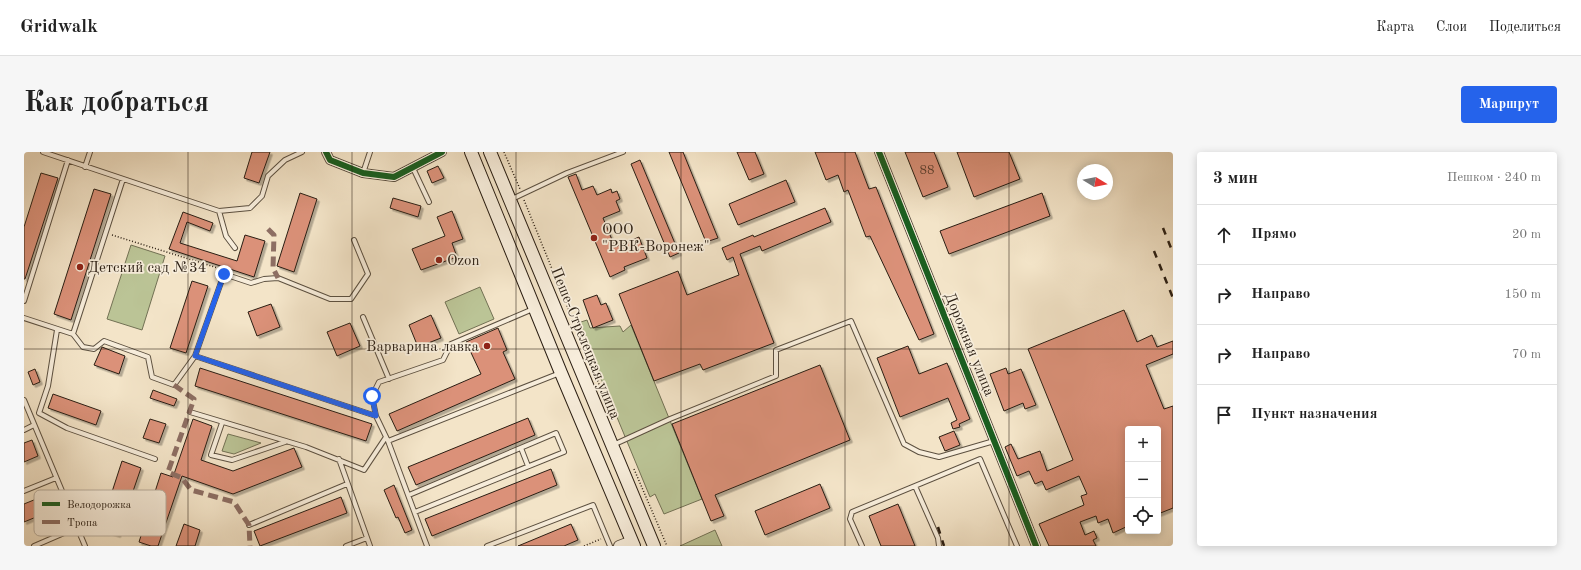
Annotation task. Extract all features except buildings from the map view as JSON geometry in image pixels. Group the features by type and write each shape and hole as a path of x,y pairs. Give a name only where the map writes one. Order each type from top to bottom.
{"main road":[{"path":"471,152 633,543"},
{"name":"Пеше-Стрелецкая улица","path":"490,152 611,446 654,546"}],"street":[{"path":"326,152 330,160 363,173 394,177 442,152"},
{"name":"Дорожная улица","path":"879,152 1036,546"},
{"path":"619,546 633,543"}],"lane":[{"path":"43,152 219,211 250,208 262,196 268,176 285,160 302,152"},
{"path":"85,167 90,152"},
{"path":"363,173 370,152"},
{"path":"510,200 567,174 623,152"},
{"path":"24,301 68,160"},
{"path":"412,167 429,202"},
{"path":"73,334 123,179"},
{"path":"219,211 226,236 236,248"},
{"path":"24,318 73,334 83,347 94,349 104,341 148,357 152,377 174,385 195,356 224,274 251,283 264,278 278,278 330,299 351,299 368,274 354,240"},
{"path":"427,546 409,495 387,439 376,416 372,396 379,382 443,360 452,344 535,308"},
{"path":"364,317 389,379"},
{"path":"611,446 670,419 776,376 776,350 851,321 904,444 919,452 939,457 995,440"},
{"path":"57,330 48,386 39,413 67,428 155,459"},
{"path":"195,356 376,416"},
{"path":"190,412 222,423 306,447 364,470 387,439 561,372"},
{"path":"24,400 61,490"},
{"path":"222,423 211,455 232,460 285,442"},
{"path":"24,430 34,426"},
{"path":"409,495 556,433 564,452 415,512"},
{"path":"521,448 528,466"},
{"path":"338,459 370,546"},
{"path":"862,546 850,519 852,512 980,459 1017,546"},
{"path":"24,491 56,478"},
{"path":"249,525 347,484"},
{"path":"916,486 938,538 939,546"},
{"path":"487,546 593,505 610,546"},
{"path":"34,546 57,536"},
{"path":"81,536 85,546"},
{"path":"346,546 367,538"}],"path":[{"path":"504,152 607,404"},
{"path":"106,234 221,268 224,274"},
{"path":"634,469 667,546"},
{"path":"584,546 606,537"}],"green space":[{"path":"131,245 165,256 142,330 107,319"},
{"path":"480,287 494,319 459,334 445,302"},
{"path":"587,320 590,328 620,326 623,332 631,325 702,499 664,514 655,494 650,497 578,323"},
{"path":"228,434 261,443 234,454 222,451"},
{"path":"715,530 722,546 680,546"}],"railway":[{"path":"1163,228 1173,253"},
{"path":"1154,251 1173,298"},
{"path":"938,527 944,546"}],"marked path":[{"path":"268,229 274,235 273,268 278,278"},
{"path":"174,385 194,399 168,472 182,478 191,490 234,502 249,525 250,546"}],"cycle path":[{"path":"326,152 330,160 363,173 394,177 442,152"},
{"path":"879,152 1036,546"}],"place":[{"name":"ООО \"РВК-Воронеж\"","path":"594,238"},
{"name":"Ozon","path":"439,260"},
{"name":"Детский сад №34","path":"80,267"},
{"name":"Варварина лавка","path":"487,346"}],"route":[{"path":"224,274 195,356 376,416 372,396"}]}
